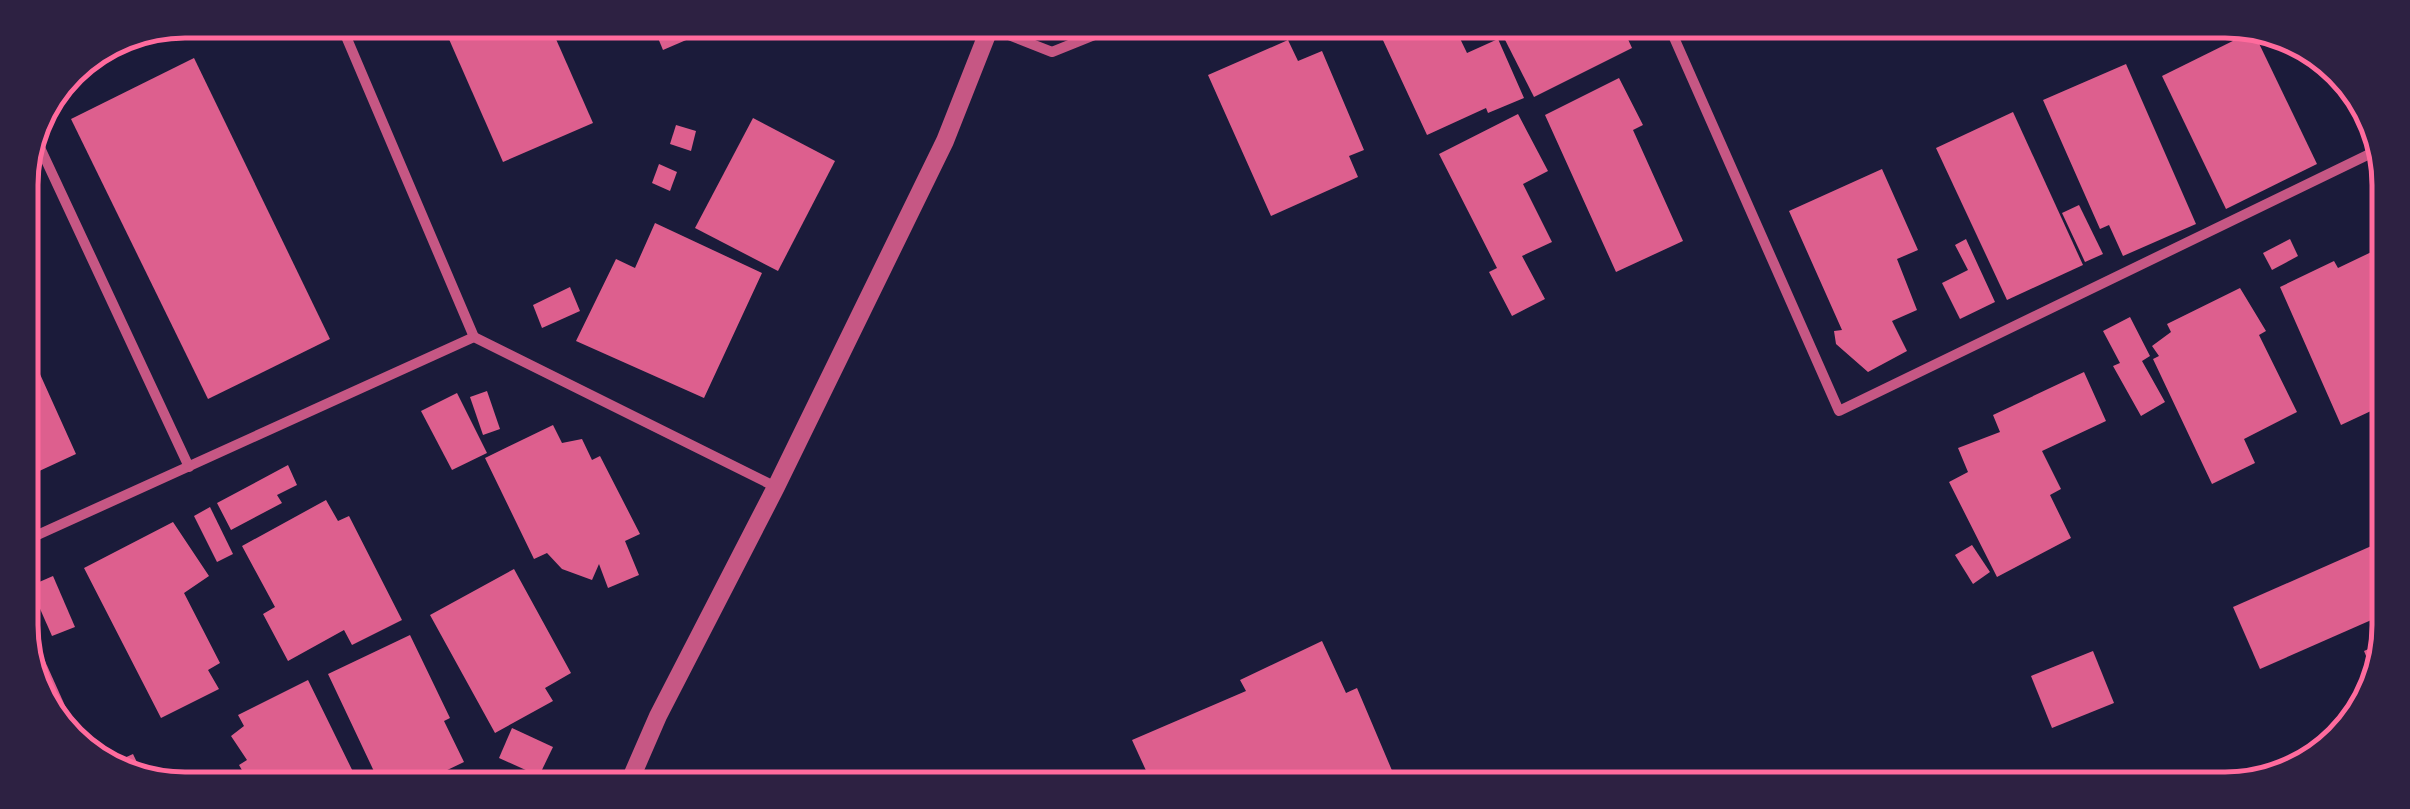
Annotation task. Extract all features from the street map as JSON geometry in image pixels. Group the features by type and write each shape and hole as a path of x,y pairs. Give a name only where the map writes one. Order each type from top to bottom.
{"street":[{"path":"346,37 474,337 776,488"},
{"path":"633,772 945,141 983,37"},
{"path":"1018,37 1052,52 1088,37"},
{"path":"1674,37 1840,411 2369,154"},
{"path":"42,152 189,467"},
{"path":"37,535 474,337"}],"building":[{"path":"448,37 555,37 593,123 503,162"},
{"path":"658,37 693,37 663,50"},
{"path":"1382,37 1459,37 1467,53 1498,39 1524,98 1488,113 1486,108 1427,135"},
{"path":"1504,37 1627,37 1632,48 1534,97"},
{"path":"2238,38 2258,42 2317,164 2226,209 2162,76"},
{"path":"1288,40 1298,61 1322,51 1364,150 1349,156 1358,177 1271,216 1208,75"},
{"path":"194,58 330,339 208,399 71,119"},
{"path":"2126,64 2196,224 2123,256 2109,225 2100,229 2043,100"},
{"path":"1619,78 1643,125 1633,130 1683,241 1616,272 1545,115"},
{"path":"2013,112 2083,265 2007,300 1936,148"},
{"path":"1518,114 1548,171 1523,184 1552,242 1522,256 1545,299 1512,316 1489,272 1497,268 1439,154"},
{"path":"753,118 835,161 778,271 695,228"},
{"path":"676,125 696,131 691,151 670,144"},
{"path":"659,164 677,172 670,191 652,183"},
{"path":"1882,169 1918,250 1897,259 1917,310 1892,321 1907,351 1868,372 1836,344 1834,331 1842,330 1789,211"},
{"path":"2079,205 2103,254 2085,262 2062,213"},
{"path":"655,223 762,273 704,398 576,341 616,259 635,268"},
{"path":"1966,239 1995,302 1960,319 1942,283 1968,270 1955,245"},
{"path":"2290,239 2298,256 2272,270 2263,253"},
{"path":"2372,252 2372,411 2341,425 2280,287 2334,261 2338,268"},
{"path":"570,287 580,311 542,328 533,305"},
{"path":"2240,288 2266,331 2259,335 2297,412 2244,439 2255,463 2212,484 2153,359 2159,356 2152,346 2171,332 2167,324"},
{"path":"2130,317 2150,356 2142,361 2165,402 2141,416 2113,366 2120,363 2103,331"},
{"path":"38,369 76,454 37,472"},
{"path":"2084,372 2106,421 2042,451 2061,489 2050,495 2071,538 1997,577 1949,482 1968,472 1958,448 2000,432 1993,415"},
{"path":"487,391 500,429 483,435 470,397"},
{"path":"457,393 487,453 452,470 421,411"},
{"path":"553,425 562,443 582,439 592,460 600,456 640,534 625,541 639,575 608,588 599,564 592,580 562,569 547,553 534,559 485,458"},
{"path":"288,465 297,485 277,495 282,503 231,530 217,503"},
{"path":"326,500 338,521 349,516 402,620 352,645 344,630 288,661 263,614 275,607 242,546"},
{"path":"210,507 233,554 217,562 194,516"},
{"path":"173,522 209,576 184,593 220,663 208,670 219,689 161,718 84,568"},
{"path":"1972,545 1990,572 1973,584 1955,555"},
{"path":"2372,546 2372,620 2260,669 2233,607"},
{"path":"514,569 571,673 545,688 553,701 495,733 430,615"},
{"path":"53,576 75,627 52,636 37,602 37,583"},
{"path":"410,635 450,718 444,721 464,762 443,772 374,772 328,674"},
{"path":"1322,641 1346,693 1357,688 1392,771 1146,772 1132,740 1246,691 1240,680"},
{"path":"40,649 69,715 53,690"},
{"path":"2093,651 2114,703 2052,728 2031,676"},
{"path":"308,680 353,772 243,772 239,765 247,760 231,736 244,726 238,715"},
{"path":"512,728 553,747 541,772 530,772 499,758"}]}
